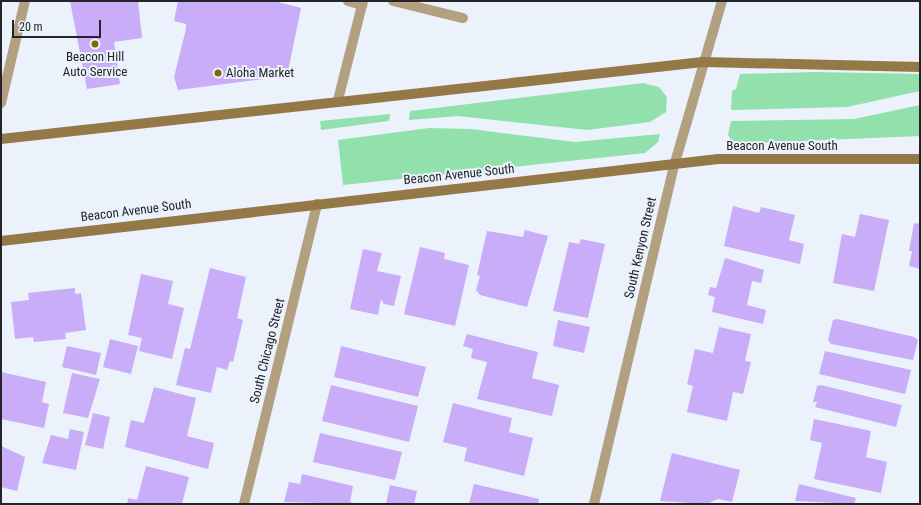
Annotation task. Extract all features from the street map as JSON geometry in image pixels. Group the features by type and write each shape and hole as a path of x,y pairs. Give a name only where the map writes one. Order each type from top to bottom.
{"main road":[{"path":"1,139 338,100 703,62 920,68"},
{"name":"Beacon Avenue South","path":"1,240 317,204 674,166 718,159 920,160"}],"street":[{"path":"1,103 25,1"},
{"path":"338,100 363,3 348,1"},
{"path":"393,1 463,18"},
{"name":"South Kenyon Street","path":"594,504 674,166 703,62 722,1"},
{"name":"South Chicago Street","path":"244,504 317,204"}],"green space":[{"path":"815,72 920,74 920,91 847,107 731,110 732,91 736,89 740,74"},
{"path":"643,83 659,87 667,97 666,112 650,122 587,130 458,116 409,120 410,111"},
{"path":"920,105 920,136 734,144 728,135 731,121 854,119"},
{"path":"390,114 389,121 321,130 320,121"},
{"path":"429,128 471,129 575,142 660,134 658,142 645,153 343,185 338,140"}],"building":[{"name":"Beacon Hill Auto Service","path":"70,1 138,1 142,38 114,42 120,84 87,89"},
{"path":"178,1 274,1 301,8 287,76 178,90 174,77 186,24 174,21"},
{"path":"733,206 759,213 761,207 795,215 789,240 804,244 800,264 724,246"},
{"path":"860,214 889,220 874,291 833,283 842,234 855,237"},
{"path":"920,218 920,269 909,266 912,251 909,251 914,223 918,224"},
{"path":"525,230 548,236 527,307 480,295 476,290 480,276 477,275 487,231 523,237"},
{"path":"581,239 605,244 588,318 553,311 569,242 579,244"},
{"path":"420,247 445,253 444,259 469,265 455,326 404,314"},
{"path":"363,249 382,253 377,271 401,276 394,306 384,304 381,299 378,315 350,309"},
{"path":"725,258 764,270 761,283 752,281 747,305 766,310 763,324 712,312 715,297 708,295 710,287 716,288"},
{"path":"210,268 246,277 237,318 243,320 233,362 230,361 227,370 217,367 211,393 176,385 185,348 190,349"},
{"path":"141,274 173,281 168,304 184,308 172,359 139,351 142,338 128,335"},
{"path":"75,288 75,294 81,293 86,330 65,333 66,339 34,342 33,337 15,339 11,302 29,300 28,293"},
{"path":"837,319 914,337 918,340 913,360 831,344 828,340 833,320"},
{"path":"558,320 590,327 584,353 553,346"},
{"path":"719,327 751,334 745,361 751,362 743,394 733,392 727,421 687,412 693,386 687,384 695,349 713,353"},
{"path":"467,334 538,352 532,378 559,385 552,416 477,399 487,362 471,358 473,349 463,346"},
{"path":"110,339 138,346 131,374 103,367"},
{"path":"67,346 101,353 96,375 62,367"},
{"path":"341,346 426,367 418,397 334,377"},
{"path":"825,351 911,370 905,394 819,374"},
{"path":"1,372 46,382 42,402 49,404 44,428 1,419"},
{"path":"72,373 100,379 88,418 63,413"},
{"path":"331,385 418,406 409,442 322,421"},
{"path":"821,385 902,405 896,427 815,407 817,402 813,402 817,386"},
{"path":"154,387 196,398 187,436 214,443 208,469 125,447 131,420 144,423"},
{"path":"453,403 512,418 509,432 533,438 524,476 464,461 467,448 443,442"},
{"path":"93,413 110,417 103,449 85,445"},
{"path":"814,419 871,431 866,457 887,462 881,493 814,479 822,443 810,440"},
{"path":"70,429 84,432 76,470 42,463 51,435 68,439"},
{"path":"320,433 402,452 395,480 313,462"},
{"path":"1,446 25,457 17,491 1,487"},
{"path":"672,453 740,470 732,502 718,499 707,504 660,501"},
{"path":"146,466 189,477 182,504 127,504 128,498 137,500"},
{"path":"302,474 353,486 350,502 356,504 284,502 289,482 300,484"},
{"path":"474,484 539,499 538,504 469,504"},
{"path":"799,484 856,498 854,504 795,501"},
{"path":"390,485 417,491 414,504 386,504"}],"place":[{"name":"Beacon Hill Auto Service","path":"95,44"},
{"name":"Aloha Market","path":"218,73"}]}
